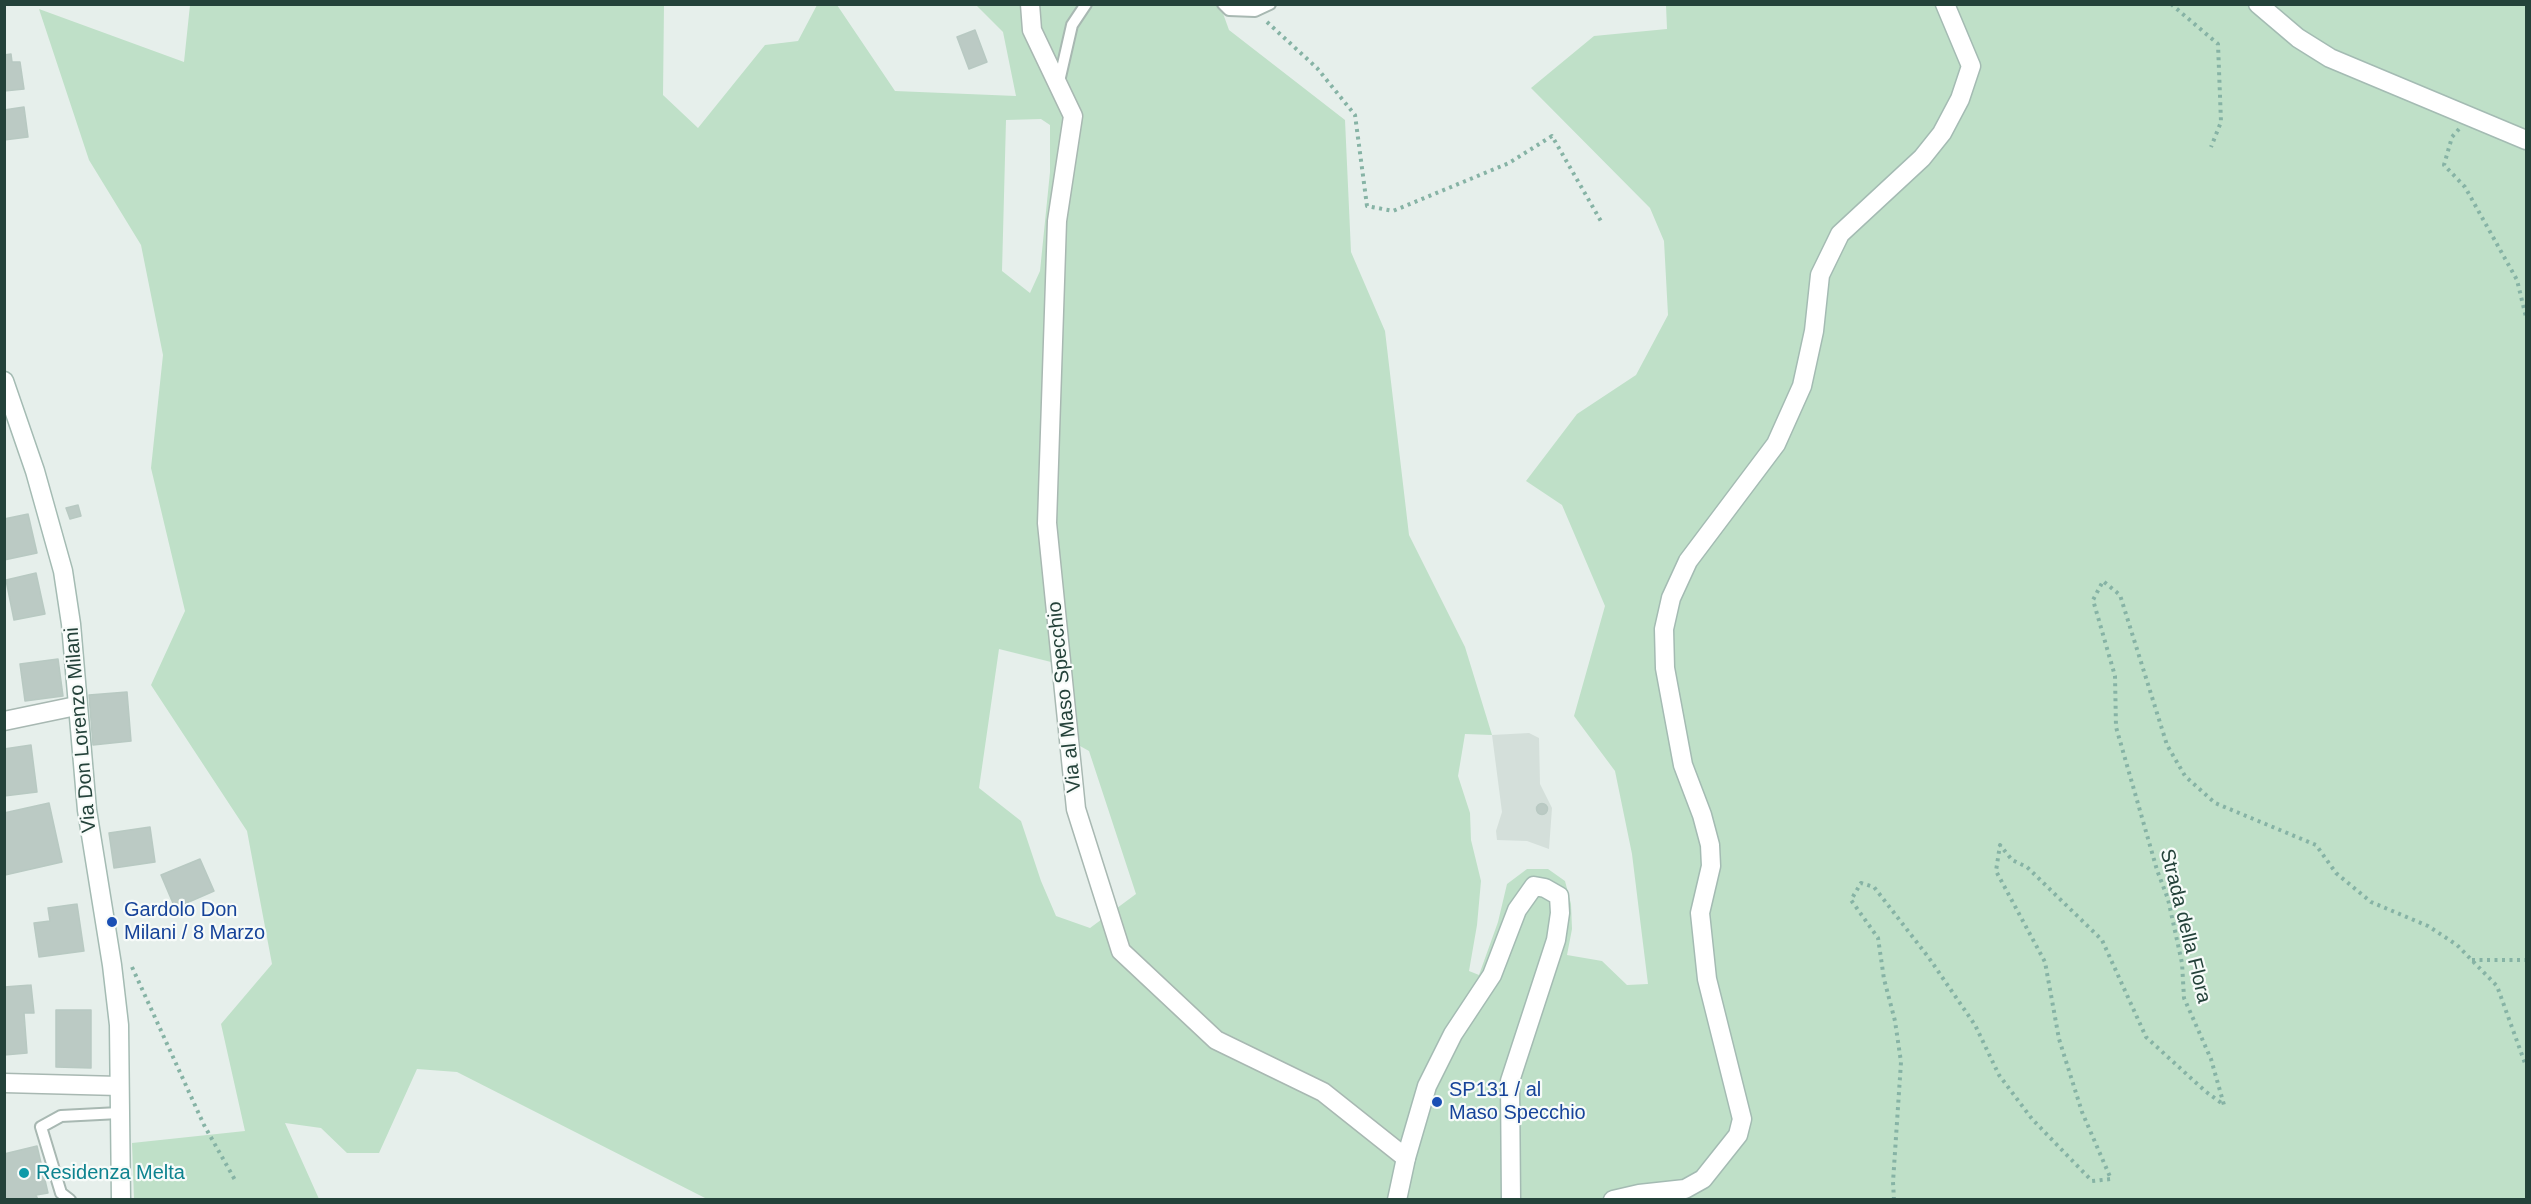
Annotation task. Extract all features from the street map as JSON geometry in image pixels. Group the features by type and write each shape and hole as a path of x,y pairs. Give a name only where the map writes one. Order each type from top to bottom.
{"street":[{"name":"Via al Maso Specchio","path":"1030,4 1032,30 1073,116 1058,221 1047,523 1076,809 1118,940 1122,951 1216,1041 1323,1092 1406,1158"},
{"path":"1613,1200 1639,1194 1685,1190 1703,1179 1738,1135 1742,1119 1707,979 1700,913 1712,866 1710,845 1702,815 1683,765 1665,668 1664,629 1671,598 1688,561 1776,444 1802,386 1814,331 1820,275 1840,234 1922,158 1942,133 1960,99 1971,66 1945,4"},
{"path":"2258,4 2298,38 2330,58 2526,140"},
{"name":"Via Don Lorenzo Milani","path":"4,381 35,471 63,571 71,624 76,706 87,810 110,956 118,1025 121,1200"},
{"path":"4,721 76,706"},
{"path":"1397,1200 1406,1158 1427,1086 1453,1034 1492,975 1517,910 1534,886 1545,888 1559,896 1560,913 1556,940 1510,1081 1511,1200"},
{"path":"4,1083 119,1086"}],"lane":[{"path":"1058,86 1072,25 1086,4"},
{"path":"1224,4 1229,10 1255,11 1270,4"},
{"path":"70,1200 61,1192 41,1127 61,1116 119,1113"}],"path":[{"path":"2171,4 2218,44 2221,122 2211,147"},
{"path":"1255,11 1317,68 1355,115 1367,206 1393,211 1509,163 1552,136 1602,223"},
{"path":"2469,117 2452,137 2444,165 2465,188 2517,280 2526,317"},
{"name":"Strada della Flora","path":"1894,1200 1893,1182 1901,1062 1878,938 1851,900 1861,883 1874,887 1929,958 1975,1025 1999,1076 2032,1119 2092,1181 2111,1179 2082,1112 2059,1039 2045,962 1996,871 2000,846 2012,860 2027,867 2102,940 2146,1037 2205,1091 2224,1105 2211,1059 2184,998 2182,963 2168,899 2157,870 2116,727 2115,676 2093,600 2103,581 2120,595 2167,745 2185,776 2215,803 2316,845 2336,873 2371,902 2428,926 2457,945 2497,986 2526,1066"},
{"path":"110,956 131,964 204,1125 235,1180"},
{"path":"2472,960 2526,960"}],"shaded area":[{"path":"1529,733 1539,738 1540,784 1552,808 1549,849 1527,841 1497,840 1496,831 1502,812 1492,735"}],"green space":[{"path":"190,5 664,5 663,95 698,128 765,45 798,41 817,5 837,5 895,91 1016,96 1003,32 976,5 1220,5 1229,30 1345,120 1351,252 1385,331 1409,535 1465,647 1492,735 1465,734 1458,776 1470,813 1471,840 1481,881 1477,925 1469,971 1479,975 1498,922 1507,884 1527,869 1548,869 1565,881 1571,904 1572,929 1567,955 1602,961 1627,985 1648,984 1632,854 1615,771 1574,716 1605,606 1562,505 1526,481 1577,414 1636,375 1668,315 1664,241 1650,208 1531,88 1594,36 1667,29 1666,5 2526,5 2526,1199 707,1199 457,1072 417,1069 379,1153 347,1153 321,1128 285,1123 319,1199 134,1199 132,1143 245,1131 221,1024 272,964 247,831 151,685 185,611 151,468 163,355 141,245 89,160 39,9 184,62","holes":["1041,119 1050,125 1050,172 1040,271 1030,293 1002,271 1006,120","999,649 1071,667 1080,746 1089,751 1136,894 1090,928 1056,916 1041,881 1021,821 979,788"]}],"building":[{"path":"975,30 987,62 969,69 957,37"},
{"path":"11,54 12,62 20,62 24,89 4,91 4,55"},
{"path":"24,107 28,137 4,140 4,110"},
{"path":"78,505 81,516 70,519 66,508"},
{"path":"28,514 37,553 4,560 4,519"},
{"path":"36,573 45,614 14,620 6,580"},
{"path":"58,659 63,696 25,701 20,664"},
{"path":"127,692 131,741 93,745 89,695"},
{"path":"31,745 37,792 4,796 4,749"},
{"path":"49,803 62,862 5,875 4,813"},
{"path":"1542,804 1546,805 1546,813 1542,814 1538,813 1537,809 1538,805"},
{"path":"150,827 155,862 114,868 109,833"},
{"path":"200,859 214,891 175,908 161,875"},
{"path":"77,904 84,951 39,957 34,923 50,921 48,908"},
{"path":"31,985 34,1013 24,1013 27,1053 4,1055 4,987"},
{"path":"56,1010 91,1010 91,1068 56,1067"},
{"name":"Residenza Melta","path":"37,1146 48,1193 36,1195 38,1200 4,1200 4,1154"}],"place":[{"name":"Gardolo Don Milani / 8 Marzo","path":"112,922"},
{"name":"SP131 / al Maso Specchio","path":"1437,1102"},
{"name":"Residenza Melta","path":"24,1173"}]}
